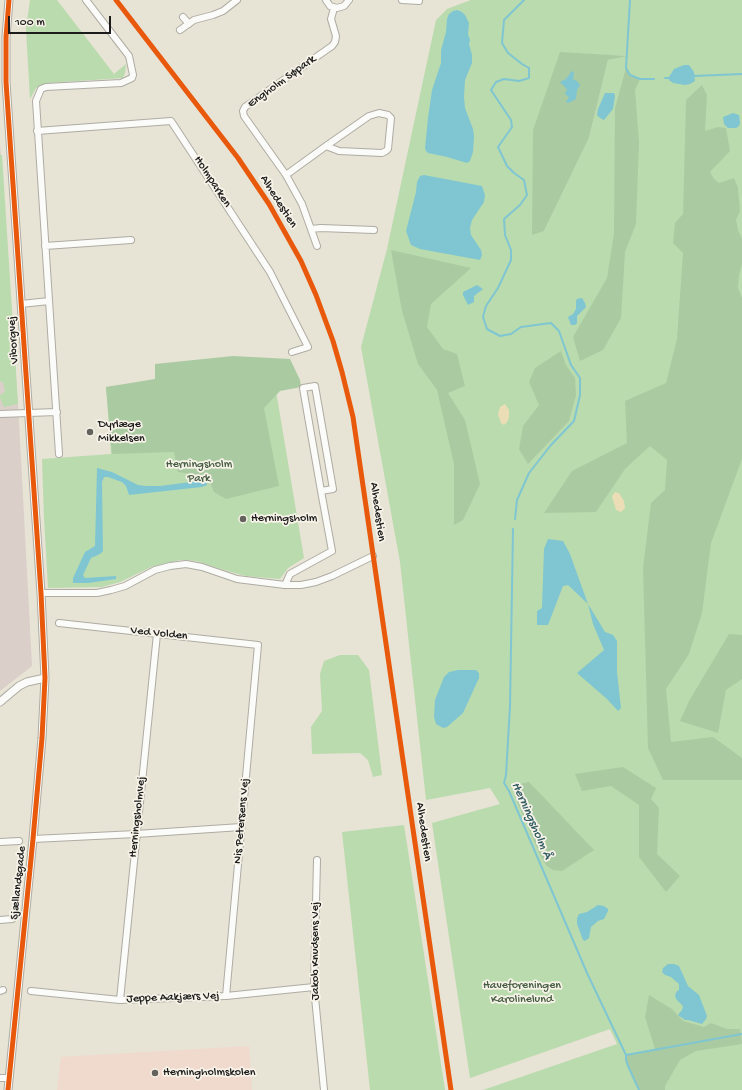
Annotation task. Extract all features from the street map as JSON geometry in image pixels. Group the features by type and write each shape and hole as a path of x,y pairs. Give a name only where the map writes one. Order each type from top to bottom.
{"street":[{"name":"Viborgvej","path":"9,0 3,82 29,413 45,678"},
{"path":"59,454 36,101 41,89 46,87 121,83 132,78 133,75 129,56 86,0"},
{"path":"180,30 194,20 223,11 238,0"},
{"path":"326,0 334,8 341,8 349,0"},
{"path":"402,0 419,1"},
{"name":"Engholm Søpark","path":"317,246 302,204 286,176 244,116 243,111 246,106 332,46 335,42 336,36 331,19 334,8"},
{"path":"183,17 189,24"},
{"path":"286,176 326,146 369,116 379,114 388,115 391,118 388,149 386,151 339,151 326,146"},
{"name":"Holmparken","path":"37,131 171,121 270,272 308,347 292,352"},
{"path":"311,229 374,230"},
{"path":"45,246 131,240"},
{"path":"21,304 49,301"},
{"path":"285,585 290,574 332,551 321,491 303,388 315,386 333,489 321,491"},
{"path":"0,414 57,412"},
{"path":"41,593 97,593 125,586 155,570 186,564 202,567 237,579 285,585 301,585 316,582 332,576 373,556"},
{"name":"Ved Volden","path":"59,623 258,645"},
{"name":"Herningsholmvej","path":"120,1000 157,634"},
{"name":"Nis Petersens Vej","path":"226,996 258,645"},
{"path":"0,702 19,686 27,682 45,678"},
{"name":"Sjællandsgade","path":"8,1090 33,839 42,738 45,678"},
{"path":"33,839 241,827"},
{"path":"0,842 19,841"},
{"name":"Jakob Knudsens Vej","path":"317,860 314,987 324,1090"},
{"path":"0,920 12,919"},
{"name":"Jeppe Aakjærs Vej","path":"31,991 120,1000 226,996 314,987"},
{"path":"0,1078 9,1078"}],"shaded area":[{"path":"0,143 18,404 32,666 0,691"},
{"name":"Herningholmskolen","path":"249,1046 252,1090 57,1090 61,1057"}],"green space":[{"path":"30,0 57,0 114,74 126,64 123,78 48,83 36,88 30,99 26,29"},
{"name":"Haveforeningen Karolinelund","path":"471,0 742,0 742,1090 483,1090 617,1044 610,1029 470,1078 432,823 500,804 490,788 426,800 400,562 361,347 387,249 436,20 447,9","holes":["560,53 626,56 608,60 589,138 544,231"]},
{"path":"560,52 628,56 608,60 589,138 544,231 532,235 533,130"},
{"path":"626,68 630,75 640,79 635,90 639,142 636,224 625,252 621,318 603,350 580,361 573,337 607,278 614,233 615,108"},
{"path":"702,85 707,95 705,131 718,127 726,128 730,151 710,172 714,179 719,183 734,178 738,188 740,211 736,220 742,239 742,264 738,288 742,298 742,459 711,543 702,613 689,654 666,689 671,742 713,737 742,758 742,780 663,780 648,748 643,568 651,503 665,490 667,460 650,446 625,469 596,512 544,513 572,471 627,443 625,401 666,383 677,339 683,253 673,243 675,223 683,214 686,100"},
{"path":"0,155 2,155 18,404 4,407 0,398 0,395 5,392 3,382 0,382"},
{"path":"391,250 471,268 431,304 427,327 443,349 457,354 465,386 448,393 465,420 480,484 463,520 454,525 454,464 437,390 418,364 402,311"},
{"path":"561,351 566,365 575,378 576,395 569,421 528,464 519,449 523,426 539,405 529,382 535,368"},
{"path":"233,356 290,359 300,380 301,387 280,391 264,408 279,486 226,499 214,492 208,478 178,472 174,452 112,454 106,387 155,379 155,364"},
{"name":"Herningsholm Park","path":"268,368 277,397 304,558 288,568 280,579 246,576 196,561 180,560 151,567 120,582 102,587 48,588 42,459 111,454 106,387"},
{"path":"729,634 742,635 742,679 726,690 718,733 680,721 689,701"},
{"path":"340,655 358,655 369,670 382,775 373,777 368,760 360,753 312,754 311,727 322,711 320,674 324,661"},
{"path":"623,767 656,788 651,799 659,808 657,854 680,876 666,892 639,857 639,805 611,786 582,791 575,774"},
{"path":"529,782 594,850 562,871 553,870 546,865 541,857 516,799 512,785"},
{"path":"404,825 445,1090 370,1090 342,832"},
{"path":"649,995 672,1009 683,1021 704,1027 711,1023 727,1029 740,1029 742,1044 696,1051 680,1060 665,1086 665,1090 639,1090 628,1066 626,1055 655,1049 645,1017"}],"sand":[{"path":"505,404 509,410 509,417 504,425 501,423 498,414 500,407"},
{"path":"615,492 619,493 624,501 625,508 621,512 616,510 613,500 612,496"}],"water":[{"path":"457,10 465,15 469,23 468,34 472,55 472,63 465,80 464,97 465,108 474,136 473,152 470,161 467,163 428,153 425,148 432,90 441,63 441,50 446,32 447,19 449,14"},
{"path":"684,65 689,65 694,72 695,81 685,85 673,83 669,80 669,77 674,69"},
{"path":"572,71 574,72 573,79 580,85 577,90 576,99 568,103 566,102 569,97 565,94 567,89 560,82 566,79"},
{"path":"605,93 614,93 615,96 613,109 604,120 597,115"},
{"path":"733,113 739,115 739,126 736,128 728,128 724,124 723,117"},
{"path":"424,175 482,186 485,195 484,202 472,220 470,228 471,235 481,250 482,255 480,260 420,249 411,245 406,231 416,192 417,182 420,176"},
{"path":"477,285 483,289 474,296 474,302 468,305 463,292"},
{"path":"582,298 586,307 577,316 577,323 575,325 571,325 568,317 573,314 576,309 577,299"},
{"path":"97,468 112,472 138,485 160,486 206,480 207,485 202,487 129,495 126,486 122,482 104,477 102,482 103,551 91,558 83,575 85,578 116,576 116,579 88,583 73,583 73,578 85,552 95,546"},
{"path":"548,539 563,541 570,554 588,604 568,585 563,586 548,625 537,625 537,611 542,608 544,549"},
{"path":"588,604 605,632 613,635 617,641 617,672 621,708 618,711 607,699 577,673 604,650 593,624"},
{"path":"458,670 476,670 479,673 479,678 463,713 447,727 443,728 436,724 434,717 435,700 444,677 449,672"},
{"path":"598,905 604,906 608,909 608,911 604,919 598,921 591,927 589,938 585,941 583,940 577,924 577,918 579,914 587,912"},
{"path":"668,964 679,966 688,986 699,995 707,1016 702,1024 685,1020 678,1015 683,1006 676,999 675,995 679,990 679,984 662,972 663,968"}],"waterway":[{"name":"Herningsholm Å","path":"515,519 517,500 529,473 551,445 574,421 580,395 580,378 571,365 559,331 551,323 521,327 511,334 500,336 487,329 483,317 486,306 498,288 511,260 511,250 505,235 504,219 520,205 527,195 524,180 507,166 498,147 512,127 511,120 491,90 496,82 504,79 519,81 529,78 529,68 508,53 502,43 504,20 524,0"},
{"path":"630,0 626,68 630,75 640,79 654,79"},
{"path":"693,76 742,74"},
{"path":"665,78 671,78"},
{"name":"Herningsholm Å","path":"513,529 510,706 506,775 504,783 509,791 587,973 626,1055 628,1066 639,1090"},
{"path":"626,1055 742,1034"}],"cycle path":[{"path":"8,1090 33,839 42,738 45,678 41,593 6,82 6,37 9,0"},
{"name":"Alhedestien","path":"116,0 238,158 269,204 301,261 316,295 333,341 353,417 451,1090"}],"place":[{"name":"Dyrlæge Mikkelsen","path":"90,432"},
{"name":"Herningsholm","path":"243,519"},
{"name":"Herningholmskolen","path":"155,1073"}]}
